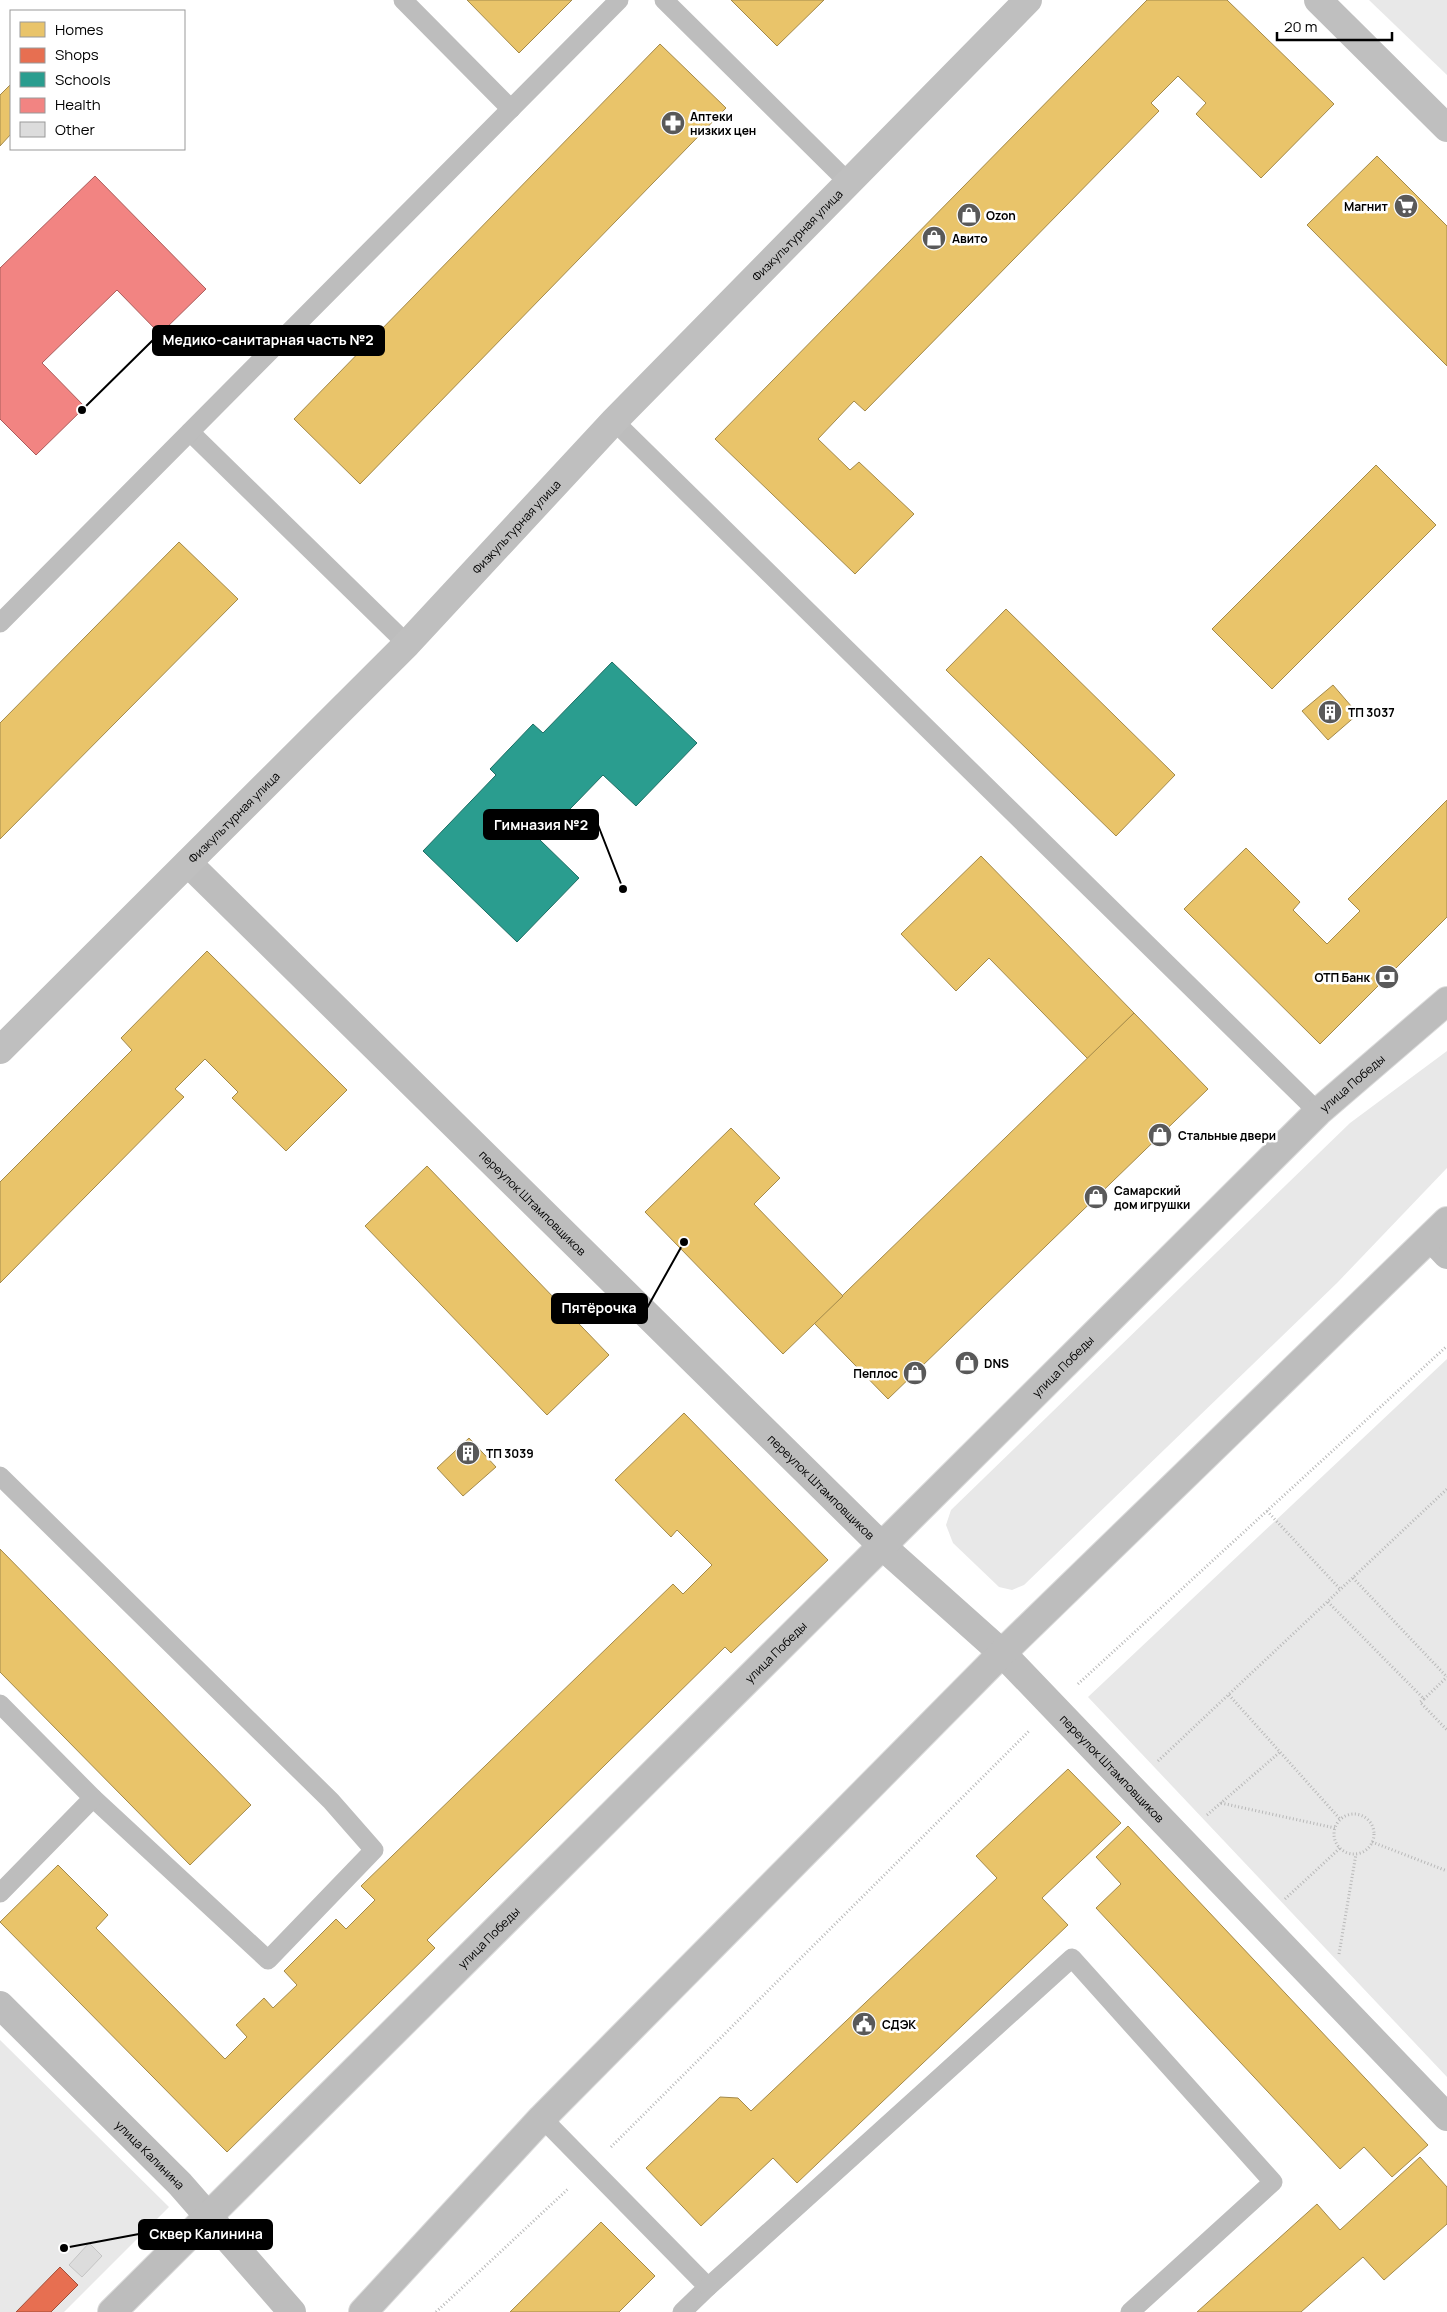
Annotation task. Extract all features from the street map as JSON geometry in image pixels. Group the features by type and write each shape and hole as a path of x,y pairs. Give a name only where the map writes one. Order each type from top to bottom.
{"main road":[{"name":"переулок Штамповщиков","path":"188,863 881,1545 1002,1653 1447,2117"},
{"name":"улица Победы","path":"112,2312 1318,1112 1447,1001"},
{"path":"363,2312 542,2118 1002,1653 1442,1238"},
{"name":"улица Калинина","path":"0,2005 180,2184 207,2218 292,2312"}],"street":[{"name":"Физкультурная улица","path":"0,1050 408,644 614,421 1028,0"},
{"path":"1318,0 1447,128"}],"lane":[{"path":"403,0 511,109"},
{"path":"0,623 619,0"},
{"path":"664,0 848,182"},
{"path":"614,421 1318,1112"},
{"path":"190,432 408,644"},
{"path":"0,1476 331,1801 374,1850 268,1960 94,1798 0,1704"},
{"path":"0,1893 94,1798"},
{"path":"682,2312 1072,1958 1272,2182 1130,2312"},
{"path":"542,2118 708,2287"}],"path":[{"path":"436,2312 591,2167 1053,1707 1447,1346"},
{"path":"1158,1761 1447,1489"},
{"path":"1267,1511 1341,1590"},
{"path":"1353,1578 1447,1677 1420,1702 1447,1730"},
{"path":"1328,1602 1424,1699"},
{"path":"1229,1694 1340,1819"},
{"path":"1207,1814 1280,1752"},
{"path":"1221,1803 1335,1828"},
{"path":"1352,1814 1364,1816 1375,1832 1372,1842 1366,1850 1356,1854 1346,1852 1340,1848 1334,1836 1335,1828 1340,1819 1352,1814"},
{"path":"1372,1842 1447,1871"},
{"path":"1284,1899 1340,1848"},
{"path":"1339,1958 1356,1854"}],"shaded area":[{"path":"1369,0 1447,0 1447,75"},
{"path":"1447,1051 1447,1168 1337,1283 1024,1585 1012,1590 999,1587 953,1543 946,1525 951,1510 1350,1123"},
{"path":"1447,1359 1447,2077 1088,1697"},
{"path":"0,2040 169,2207 64,2312 51,2312 78,2285 60,2268 16,2312 0,2312"}],"building: Homes":[{"path":"467,0 572,0 519,53"},
{"path":"731,0 824,0 777,46"},
{"path":"1147,0 1227,0 1334,104 1261,178 1196,114 1206,103 1178,76 1151,103 1159,111 865,411 854,401 818,439 850,470 859,462 914,514 855,574 715,439"},
{"path":"660,44 726,108 360,484 294,419"},
{"path":"10,85 10,135 0,146 0,95"},
{"path":"1377,156 1447,226 1447,366 1307,225"},
{"path":"1376,465 1436,525 1272,689 1212,629"},
{"path":"179,542 238,599 0,839 0,723"},
{"path":"1006,609 1175,775 1116,836 946,670"},
{"name":"ТП 3037","path":"1333,685 1358,714 1328,740 1302,711"},
{"path":"1447,800 1447,917 1320,1044 1184,909 1246,848 1300,902 1293,910 1327,944 1360,911 1348,899"},
{"path":"981,856 1134,1013 1088,1059 989,958 956,991 901,934"},
{"path":"207,951 347,1090 286,1151 232,1098 238,1092 205,1059 175,1089 184,1097 0,1283 0,1182 132,1050 121,1038"},
{"path":"1134,1013 1208,1089 888,1399 814,1323"},
{"path":"731,1128 780,1178 754,1204 843,1296 783,1354 645,1212"},
{"path":"427,1166 609,1355 547,1415 365,1226"},
{"path":"684,1413 828,1560 731,1653 725,1647 427,1940 435,1948 227,2152 0,1922 58,1865 108,1915 96,1928 225,2059 247,2037 236,2025 264,1998 273,2008 297,1985 284,1971 336,1919 346,1929 375,1900 361,1886 673,1584 683,1594 712,1565 677,1530 671,1537 615,1480"},
{"name":"ТП 3039","path":"469,1438 496,1467 463,1496 437,1468"},
{"path":"0,1549 251,1805 190,1865 0,1672"},
{"path":"1068,1769 1121,1823 1042,1898 1068,1925 797,2183 773,2158 701,2226 646,2168 720,2097 738,2098 751,2111 997,1878 976,1856"},
{"path":"1128,1826 1428,2145 1392,2177 1364,2147 1340,2169 1096,1908 1121,1884 1096,1857"},
{"path":"1420,2157 1447,2187 1447,2224 1384,2280 1363,2257 1301,2312 1197,2312 1317,2204 1340,2230"},
{"path":"601,2222 655,2276 619,2312 510,2312"}],"building: Shops":[{"path":"60,2267 78,2285 51,2312 16,2312"}],"building: Schools":[{"path":"612,662 697,743 636,806 603,775 540,840 579,878 517,942 423,851 496,775 490,769 533,724 543,733"}],"building: Health":[{"path":"95,176 206,289 160,334 117,290 42,363 85,407 36,455 0,419 0,268"}],"building: Other":[{"path":"89,2243 102,2256 82,2277 69,2265"}],"place":[{"name":"Аптеки низких цен","path":"673,123"},
{"name":"Магнит","path":"1406,206"},
{"name":"Ozon","path":"969,215"},
{"name":"Авито","path":"934,238"},
{"name":"Медико-санитарная часть №2","path":"82,410"},
{"name":"ТП 3037","path":"1330,712"},
{"name":"Гимназия №2","path":"623,889"},
{"name":"ОТП Банк","path":"1387,977"},
{"name":"Стальные двери","path":"1160,1135"},
{"name":"Самарский дом игрушки","path":"1096,1197"},
{"name":"Пятёрочка","path":"684,1242"},
{"name":"DNS","path":"967,1363"},
{"name":"Пеплос","path":"915,1373"},
{"name":"ТП 3039","path":"468,1453"},
{"name":"СДЭК","path":"864,2024"},
{"name":"Сквер Калинина","path":"64,2248"}]}
